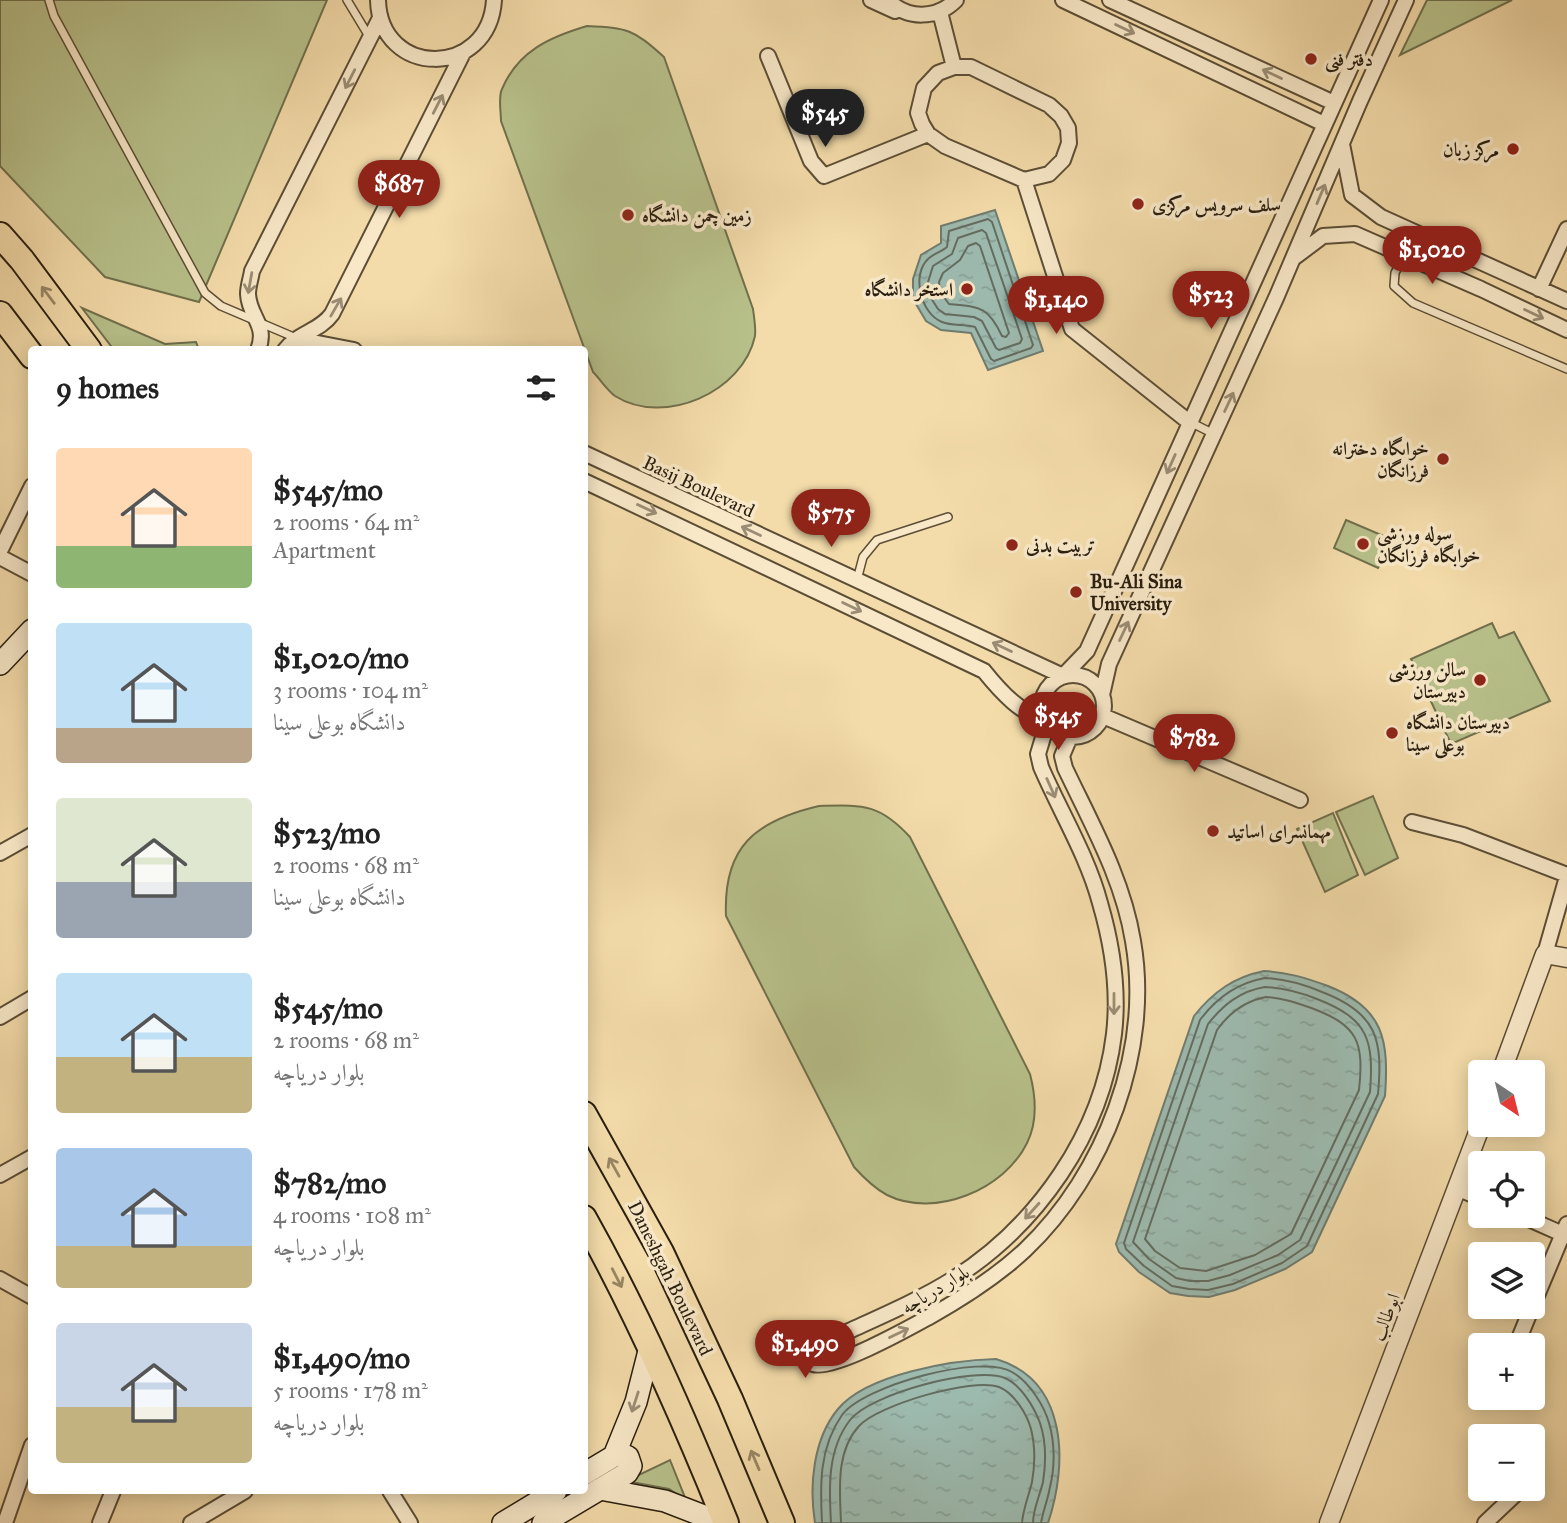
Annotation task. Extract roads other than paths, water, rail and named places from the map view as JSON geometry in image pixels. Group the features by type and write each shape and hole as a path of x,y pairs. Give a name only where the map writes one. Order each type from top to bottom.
{"highway":[{"path":"0,235 86,346"},
{"path":"0,314 28,351"},
{"name":"Daneshgah Boulevard","path":"588,1121 661,1252 730,1399 782,1523"},
{"path":"588,1225 616,1275 690,1434 724,1523"}],"main road":[{"path":"0,664 28,634"},
{"path":"614,1456 636,1402 650,1347"},
{"path":"543,1523 627,1473 631,1466 628,1457 622,1454 588,1472"},
{"path":"600,1489 665,1502 724,1523"},
{"path":"503,1523 551,1494"}],"street":[{"path":"378,0 380,18 391,40 406,52 425,59 444,60 463,53 477,43 487,30 493,14 494,0"},
{"path":"871,0 895,11 924,15 940,12 956,0"},
{"path":"888,0 907,13"},
{"path":"1063,0 1324,124"},
{"path":"1110,0 1334,103"},
{"path":"1381,0 1087,651 1063,676 1055,680 1043,696 1041,705 1047,724 1053,731 1070,737 1080,737 1098,725 1103,716 1102,695 1109,664 1294,257 1406,0"},
{"path":"940,12 954,67"},
{"path":"259,346 262,334 248,293 252,271 380,18"},
{"path":"289,346 296,338 321,327 332,314 463,53"},
{"path":"768,56 811,161 824,176 928,134"},
{"path":"954,67 971,67 1049,105 1061,116 1068,128 1069,143 1063,160 1049,174 1024,180 945,146 928,134 918,113 924,88 938,73 954,67"},
{"path":"1342,145 1352,195 1381,217 1567,302"},
{"path":"1024,180 1072,329 1189,422"},
{"path":"1539,289 1567,229"},
{"path":"1294,257 1323,236 1355,234 1567,330"},
{"path":"296,338 305,346"},
{"path":"296,338 335,346"},
{"name":"Basij Boulevard","path":"588,455 1063,676"},
{"path":"588,483 984,671 1022,712 1047,724"},
{"path":"0,551 28,494"},
{"path":"0,557 28,572"},
{"path":"1063,676 1083,676 1091,680 1102,695"},
{"path":"1103,716 1300,800"},
{"name":"بلوار دریاچه","path":"1047,724 1038,754 1041,767 1092,878 1105,920 1112,963 1114,1034 1095,1107 1063,1170 1040,1203 1016,1228 953,1279 811,1349 808,1357 813,1364 823,1365 840,1360 913,1326 956,1302 1009,1263 1045,1229 1063,1206 1092,1160 1115,1112 1126,1076 1135,1030 1138,984 1136,957 1113,870 1065,768 1062,756 1070,737"},
{"path":"1412,822 1463,835 1567,876 1545,954 1506,1060"},
{"path":"0,853 28,837"},
{"path":"1545,954 1567,958"},
{"path":"0,1017 28,1001"},
{"name":"ابوطالب","path":"1329,1523 1476,1138"},
{"path":"0,1175 28,1159"},
{"path":"1457,1188 1468,1193"},
{"path":"1545,1224 1566,1232 1545,1278"},
{"path":"0,1279 28,1295"},
{"path":"5,1523 28,1457"},
{"path":"100,1523 112,1494"},
{"path":"191,1523 240,1494"},
{"path":"392,1494 411,1523"},
{"path":"1485,1523 1508,1501"}],"lane":[{"path":"49,0 54,16 205,293 221,306 296,338"},
{"path":"347,0 360,25 371,38"},
{"path":"1415,232 1395,273 1394,286 1413,303 1567,369"},
{"path":"1189,422 1214,434"},
{"path":"857,580 863,558 877,540 948,517"}],"water":[{"name":"استخر دانشگاه","path":"995,210 1043,351 988,370 971,333 941,330 926,321 913,299 913,279 921,255 941,243 941,226"},
{"path":"1264,971 1289,974 1328,986 1347,995 1372,1016 1379,1028 1386,1058 1385,1096 1312,1252 1285,1269 1235,1290 1209,1297 1170,1293 1139,1272 1119,1252 1116,1244 1194,1016 1225,987 1243,977"},
{"path":"996,1359 1020,1370 1037,1385 1049,1405 1056,1427 1058,1475 1048,1523 815,1523 813,1479 818,1448 830,1421 851,1397 889,1378 912,1371 957,1362"}],"place":[{"name":"دفتر فنی","path":"1311,59"},
{"name":"مرکز زبان","path":"1513,149"},
{"name":"سلف سرویس مرکزی","path":"1138,204"},
{"name":"زمین چمن دانشگاه","path":"628,215"},
{"name":"استخر دانشگاه","path":"967,289"},
{"name":"خوابگاه دخترانه فرزانگان","path":"1443,459"},
{"name":"سوله ورزشی خوابگاه فرزانگان","path":"1363,544"},
{"name":"تربیت بدنی","path":"1012,545"},
{"name":"Bu-Ali Sina University","path":"1076,592"},
{"name":"سالن ورزشی دبیرستان","path":"1480,680"},
{"name":"دبیرستان دانشگاه بوعلی سینا","path":"1392,733"},
{"name":"مهمانسرای اساتید","path":"1213,831"}]}
